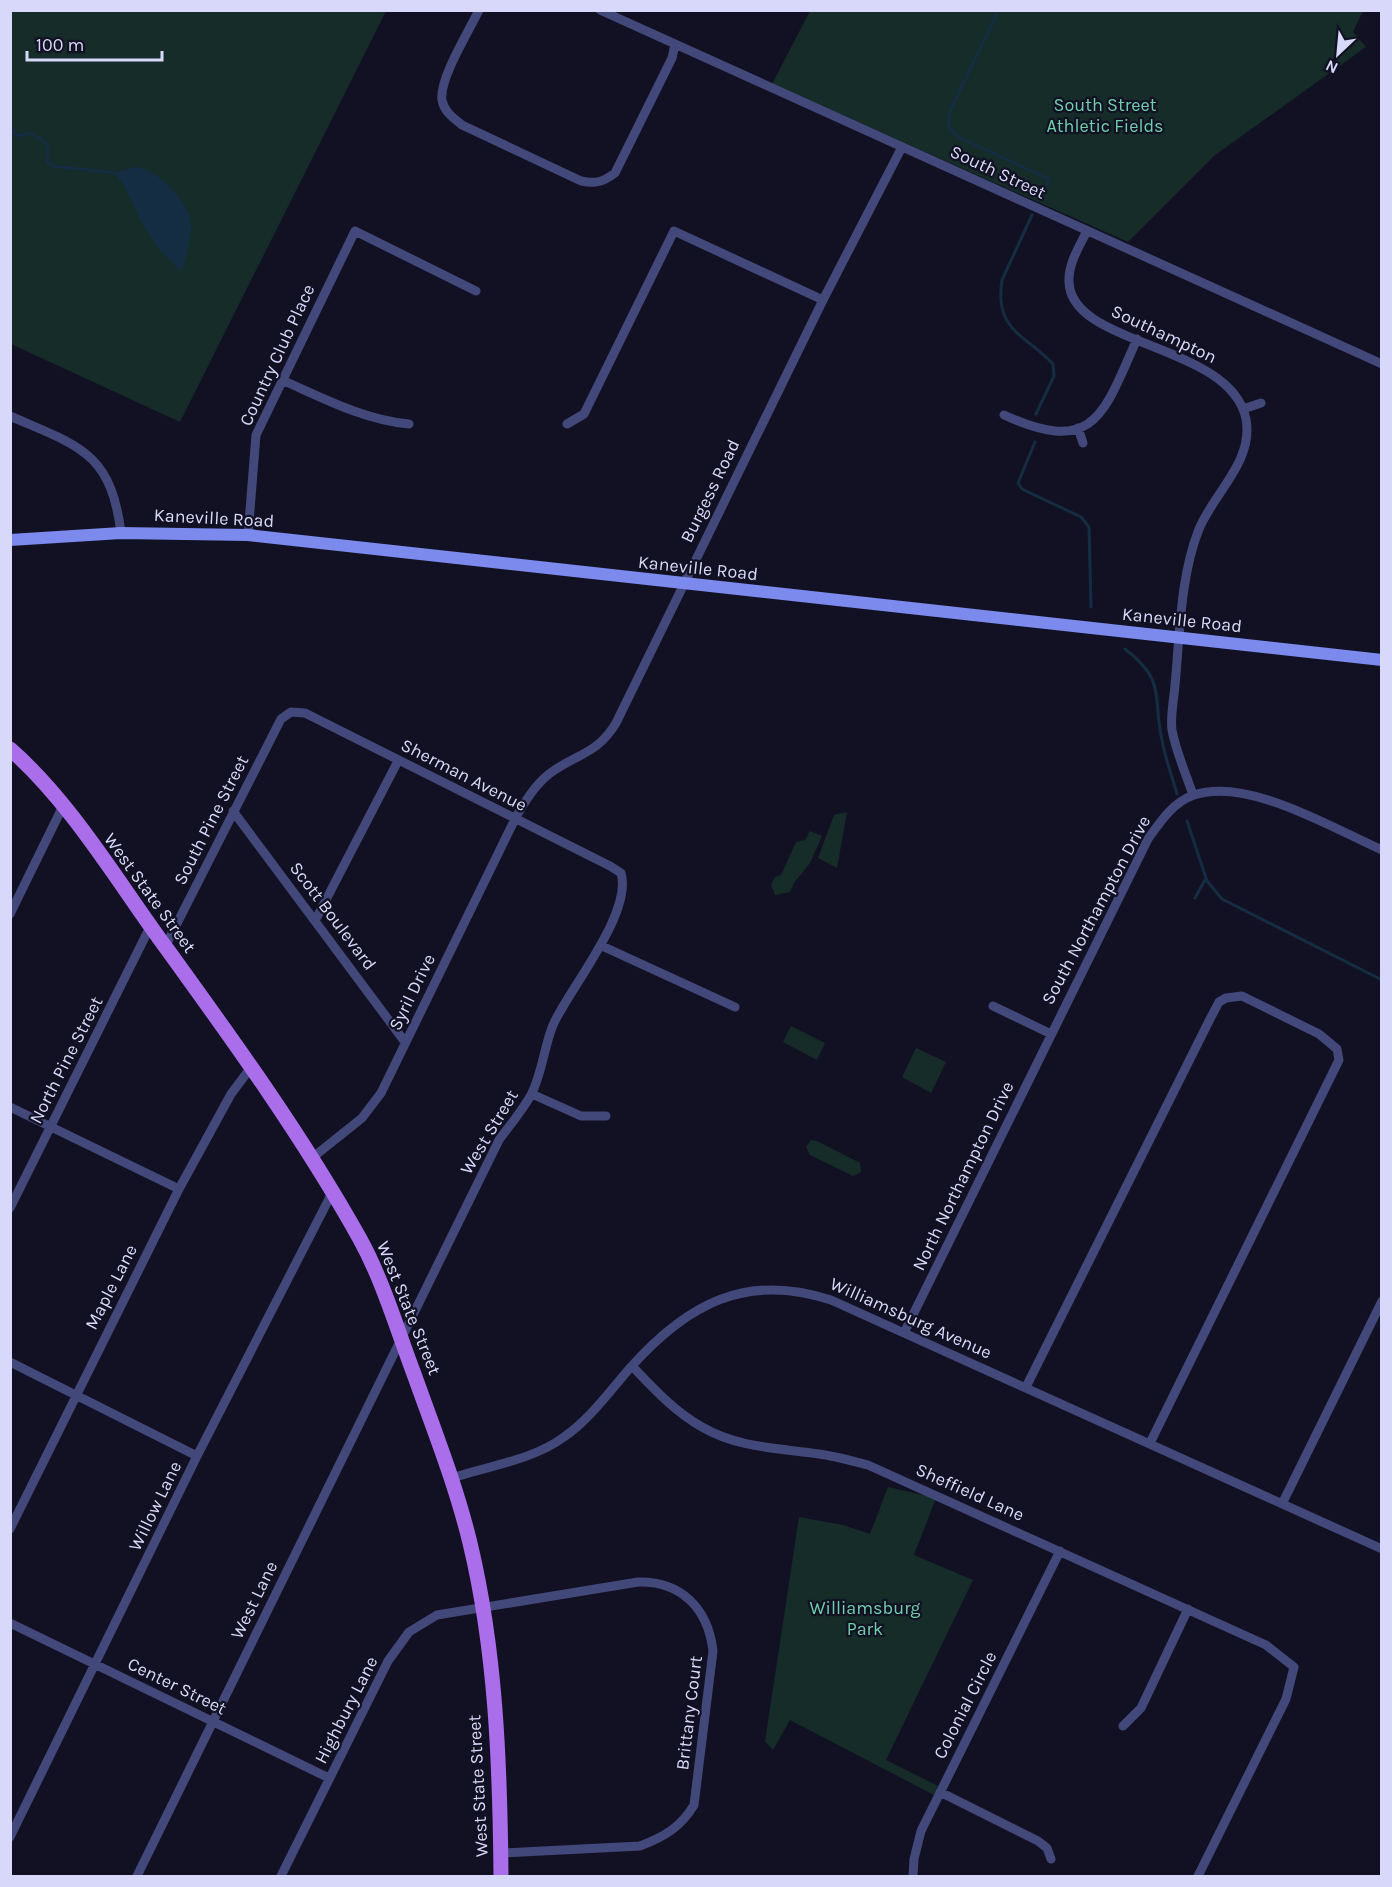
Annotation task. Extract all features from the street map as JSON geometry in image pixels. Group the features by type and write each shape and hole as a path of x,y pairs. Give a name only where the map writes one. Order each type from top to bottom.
{"main road":[{"name":"Kaneville Road","path":"10,540 121,533 185,532 248,535 1382,660"},
{"name":"West State Street","path":"10,750 28,765 63,806 252,1066 333,1193 366,1251 384,1290 452,1478 483,1608 494,1709 501,1876"}],"street":[{"path":"479,10 443,86 442,102 448,114 462,125 581,182 595,184 615,173 672,58 675,44"},
{"name":"South Street","path":"600,10 1382,364"},
{"name":"Burgess Road","path":"515,819 540,782 558,768 596,749 610,732 823,300 902,147"},
{"name":"Country Club Place","path":"248,535 255,435 355,231 476,291"},
{"path":"567,424 584,414 674,231 823,300"},
{"name":"Southampton","path":"1087,231 1069,273 1074,301 1088,316 1216,376 1228,387 1243,409 1247,434 1243,452 1208,510 1194,542 1179,638"},
{"path":"1004,415 1041,430 1065,432 1092,422 1107,405 1137,339"},
{"path":"282,380 389,423 409,424"},
{"path":"1243,409 1261,403"},
{"path":"10,416 66,441 86,453 104,473 114,492 121,533"},
{"path":"1078,428 1083,443"},
{"path":"1179,638 1172,729 1193,795 1235,791 1264,797 1382,850"},
{"name":"Sherman Avenue","path":"291,712 305,713 621,873"},
{"name":"South Pine Street","path":"165,947 281,719 291,712"},
{"path":"316,919 398,761"},
{"name":"South Northampton Drive","path":"1051,1034 1148,839 1167,812 1193,795"},
{"path":"10,914 63,806"},
{"name":"Scott Boulevard","path":"233,811 316,919 405,1042"},
{"name":"Syril Drive","path":"312,1158 372,1107 515,819"},
{"name":"West Street","path":"401,1339 499,1140 532,1094 553,1025 602,946 622,890 621,873"},
{"name":"North Pine Street","path":"10,1208 150,927"},
{"path":"602,946 735,1007"},
{"path":"1026,1387 1219,1002 1226,998 1242,996 1331,1042 1337,1049 1339,1060 1150,1443"},
{"path":"993,1006 1051,1034"},
{"name":"North Northampton Drive","path":"904,1333 1051,1034"},
{"name":"Maple Lane","path":"10,1529 179,1190 231,1094 252,1066"},
{"path":"532,1094 581,1116 606,1116"},
{"path":"10,1107 179,1190"},
{"name":"Willow Lane","path":"10,1837 197,1456 333,1193"},
{"name":"Williamsburg Avenue","path":"452,1478 510,1460 564,1437 585,1420 632,1366 668,1331 691,1314 739,1293 766,1288 813,1294 1026,1387 1382,1549"},
{"path":"1282,1504 1382,1301"},
{"name":"West Lane","path":"137,1876 401,1339"},
{"path":"10,1362 76,1393 197,1456"},
{"name":"Sheffield Lane","path":"632,1366 670,1405 704,1428 737,1442 774,1450 820,1454 868,1465 1272,1648 1294,1667 1287,1699 1198,1876"},
{"name":"Colonial Circle","path":"913,1876 917,1844 940,1791 1060,1551"},
{"name":"Brittany Court","path":"483,1608 638,1582 657,1582 675,1588 691,1601 711,1633 713,1651 694,1805 686,1818 659,1838 640,1845 501,1853"},
{"name":"Highbury Lane","path":"281,1876 388,1661 409,1632 436,1615 483,1608"},
{"path":"1123,1726 1141,1708 1188,1609"},
{"name":"Center Street","path":"10,1623 329,1778"},
{"path":"940,1791 1038,1841 1047,1848 1051,1859"}],"green space":[{"path":"11,11 386,11 180,422 11,344"},
{"name":"South Street Athletic Fields","path":"810,11 1363,11 1353,32 1366,47 1215,155 1128,242 772,84"},
{"path":"847,812 837,868 818,858 834,815"},
{"path":"810,831 822,836 810,863 794,883 790,892 775,895 771,885 775,877 781,875 796,842 805,840"},
{"path":"791,1026 825,1043 817,1060 783,1042"},
{"path":"916,1048 946,1062 931,1093 902,1077"},
{"path":"811,1140 860,1163 861,1172 853,1176 810,1155 806,1147"},
{"name":"Williamsburg Park","path":"888,1487 936,1498 914,1555 973,1580 886,1760 938,1786 934,1795 790,1720 773,1750 765,1741 799,1517 843,1525 870,1534"}],"water":[{"path":"136,167 145,169 171,187 189,214 191,233 182,269 178,269 150,235 127,191 114,173"}],"waterway":[{"path":"999,10 950,111 948,126 958,137 1049,179 1039,200"},
{"path":"10,129 18,136 28,133 42,140 48,150 47,161 53,166 114,173"},
{"path":"1032,215 1002,280 1001,297 1007,321 1022,338 1053,364 1054,376 1036,414"},
{"path":"1035,442 1018,483 1022,489 1081,517 1089,527 1091,607"},
{"path":"1125,649 1138,660 1153,680 1163,747 1177,794"},
{"path":"1187,821 1207,881 1222,899 1382,980"},
{"path":"1195,898 1206,878"}]}
